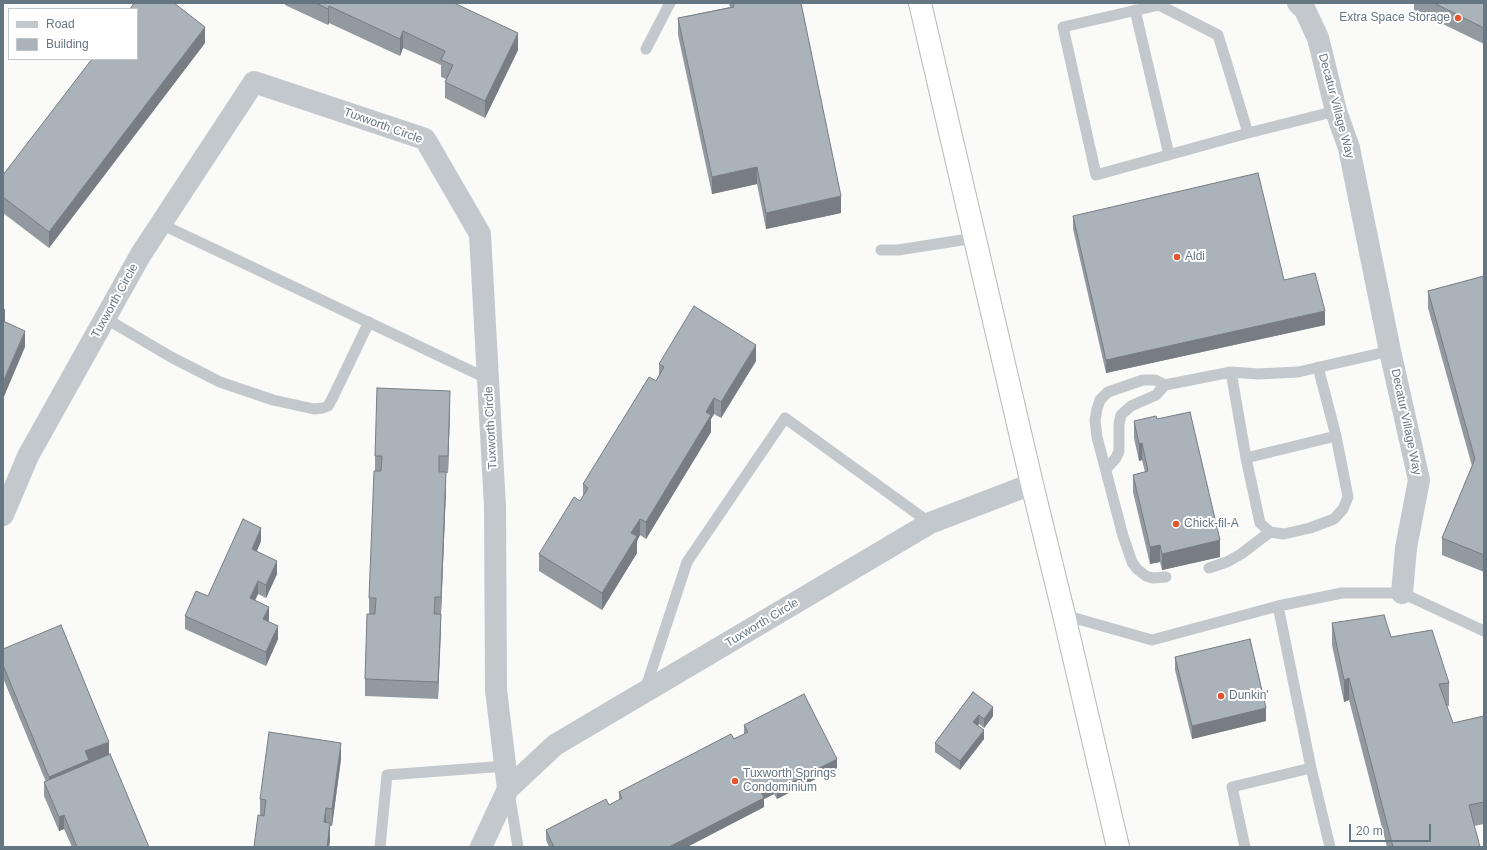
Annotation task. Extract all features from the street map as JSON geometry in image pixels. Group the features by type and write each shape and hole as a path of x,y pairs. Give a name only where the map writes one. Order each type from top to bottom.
{"highway":[{"path":"920,3 1118,847"}],"street":[{"name":"Decatur Village Way","path":"1305,6 1318,38 1336,111 1349,148 1390,351 1419,480 1406,548 1402,593"},
{"name":"Tuxworth Circle","path":"3,515 28,456 141,254 254,82 425,139 480,234 495,507 496,690 508,789"},
{"name":"Tuxworth Circle","path":"481,847 508,789 555,745 930,523 1032,484"}],"lane":[{"path":"646,49 670,3"},
{"path":"1248,133 1218,35 1159,5 1063,27 1096,175 1248,133 1336,111"},
{"path":"1135,10 1169,155"},
{"path":"161,224 488,379"},
{"path":"881,250 898,250 975,238"},
{"path":"105,318 171,357 220,382 273,400 314,408 323,408 328,406 369,322"},
{"path":"1166,577 1153,578 1146,576 1137,569 1132,562 1122,536 1097,437 1095,420 1096,409 1100,400 1108,392 1143,380 1154,380 1165,385 1231,372 1258,374 1298,372 1390,351"},
{"path":"1231,372 1246,458 1260,523 1270,532 1284,534 1310,528 1334,519 1344,509 1348,497 1336,436 1318,367"},
{"path":"1106,469 1116,458 1119,451 1120,415 1131,406 1156,395 1165,385"},
{"path":"644,692 687,562 785,418 930,523"},
{"path":"1246,458 1336,436"},
{"path":"1209,568 1227,562 1241,554 1270,532"},
{"path":"1064,615 1152,640 1278,606 1342,593 1402,593 1484,631"},
{"path":"1278,606 1311,768 1330,847"},
{"path":"380,847 387,775 506,766"},
{"path":"1245,847 1232,788 1311,768"},
{"path":"508,789 518,847"}],"building":[{"path":"134,3 174,3 205,27 49,232 3,197 3,175 91,60 138,60 138,8 131,8"},
{"path":"316,3 454,3 518,33 485,101 445,82 453,65 441,60 445,51 403,31 400,39 329,6 328,9"},
{"path":"733,3 801,3 841,196 766,213 757,167 712,177 678,18 734,7"},
{"path":"1434,3 1484,3 1484,28"},
{"name":"Aldi","path":"1258,173 1284,280 1315,273 1325,311 1106,360 1073,216"},
{"path":"1484,276 1484,555 1442,538 1475,459 1428,291"},
{"path":"694,306 756,345 721,402 714,398 706,412 711,415 646,522 640,519 631,533 637,536 602,593 539,554 574,497 580,501 588,488 583,484 649,377 656,381 664,367 659,364"},
{"path":"3,321 25,331 3,382"},
{"path":"377,388 450,391 448,456 439,456 439,472 446,472 441,597 435,597 434,614 441,614 438,682 365,679 367,614 375,614 376,598 369,598 374,471 381,471 382,456 375,456"},
{"name":"Chick-fil-A","path":"1190,412 1220,540 1162,554 1160,545 1150,547 1133,475 1148,471 1142,443 1139,444 1134,421 1156,416 1157,419"},
{"path":"243,519 261,528 252,549 277,561 266,585 258,581 250,598 269,607 263,619 278,626 266,652 185,616 196,591 208,596"},
{"path":"1384,615 1391,637 1432,630 1449,683 1439,684 1453,723 1484,716 1484,802 1469,805 1480,847 1393,847 1349,678 1344,680 1332,623"},
{"path":"61,625 109,742 85,751 89,760 49,777 3,665 3,649"},
{"name":"Dunkin'","path":"1250,639 1266,708 1192,726 1175,657"},
{"path":"973,692 993,707 984,719 979,715 973,722 984,730 960,761 935,743"},
{"name":"Tuxworth Springs Condominium","path":"804,694 837,759 777,790 774,785 761,792 764,798 669,847 554,847 546,830 606,799 609,805 622,798 619,792 731,734 734,739 748,732 744,725"},
{"path":"269,732 341,743 332,809 326,808 324,822 330,823 327,847 254,847 258,815 264,816 266,800 260,799"},
{"path":"110,754 149,847 77,847 64,815 59,817 44,782"}],"place":[{"name":"Extra Space Storage","path":"1458,18"},
{"name":"Aldi","path":"1177,257"},
{"name":"Chick-fil-A","path":"1176,524"},
{"name":"Dunkin'","path":"1221,696"},
{"name":"Tuxworth Springs Condominium","path":"735,781"}]}
